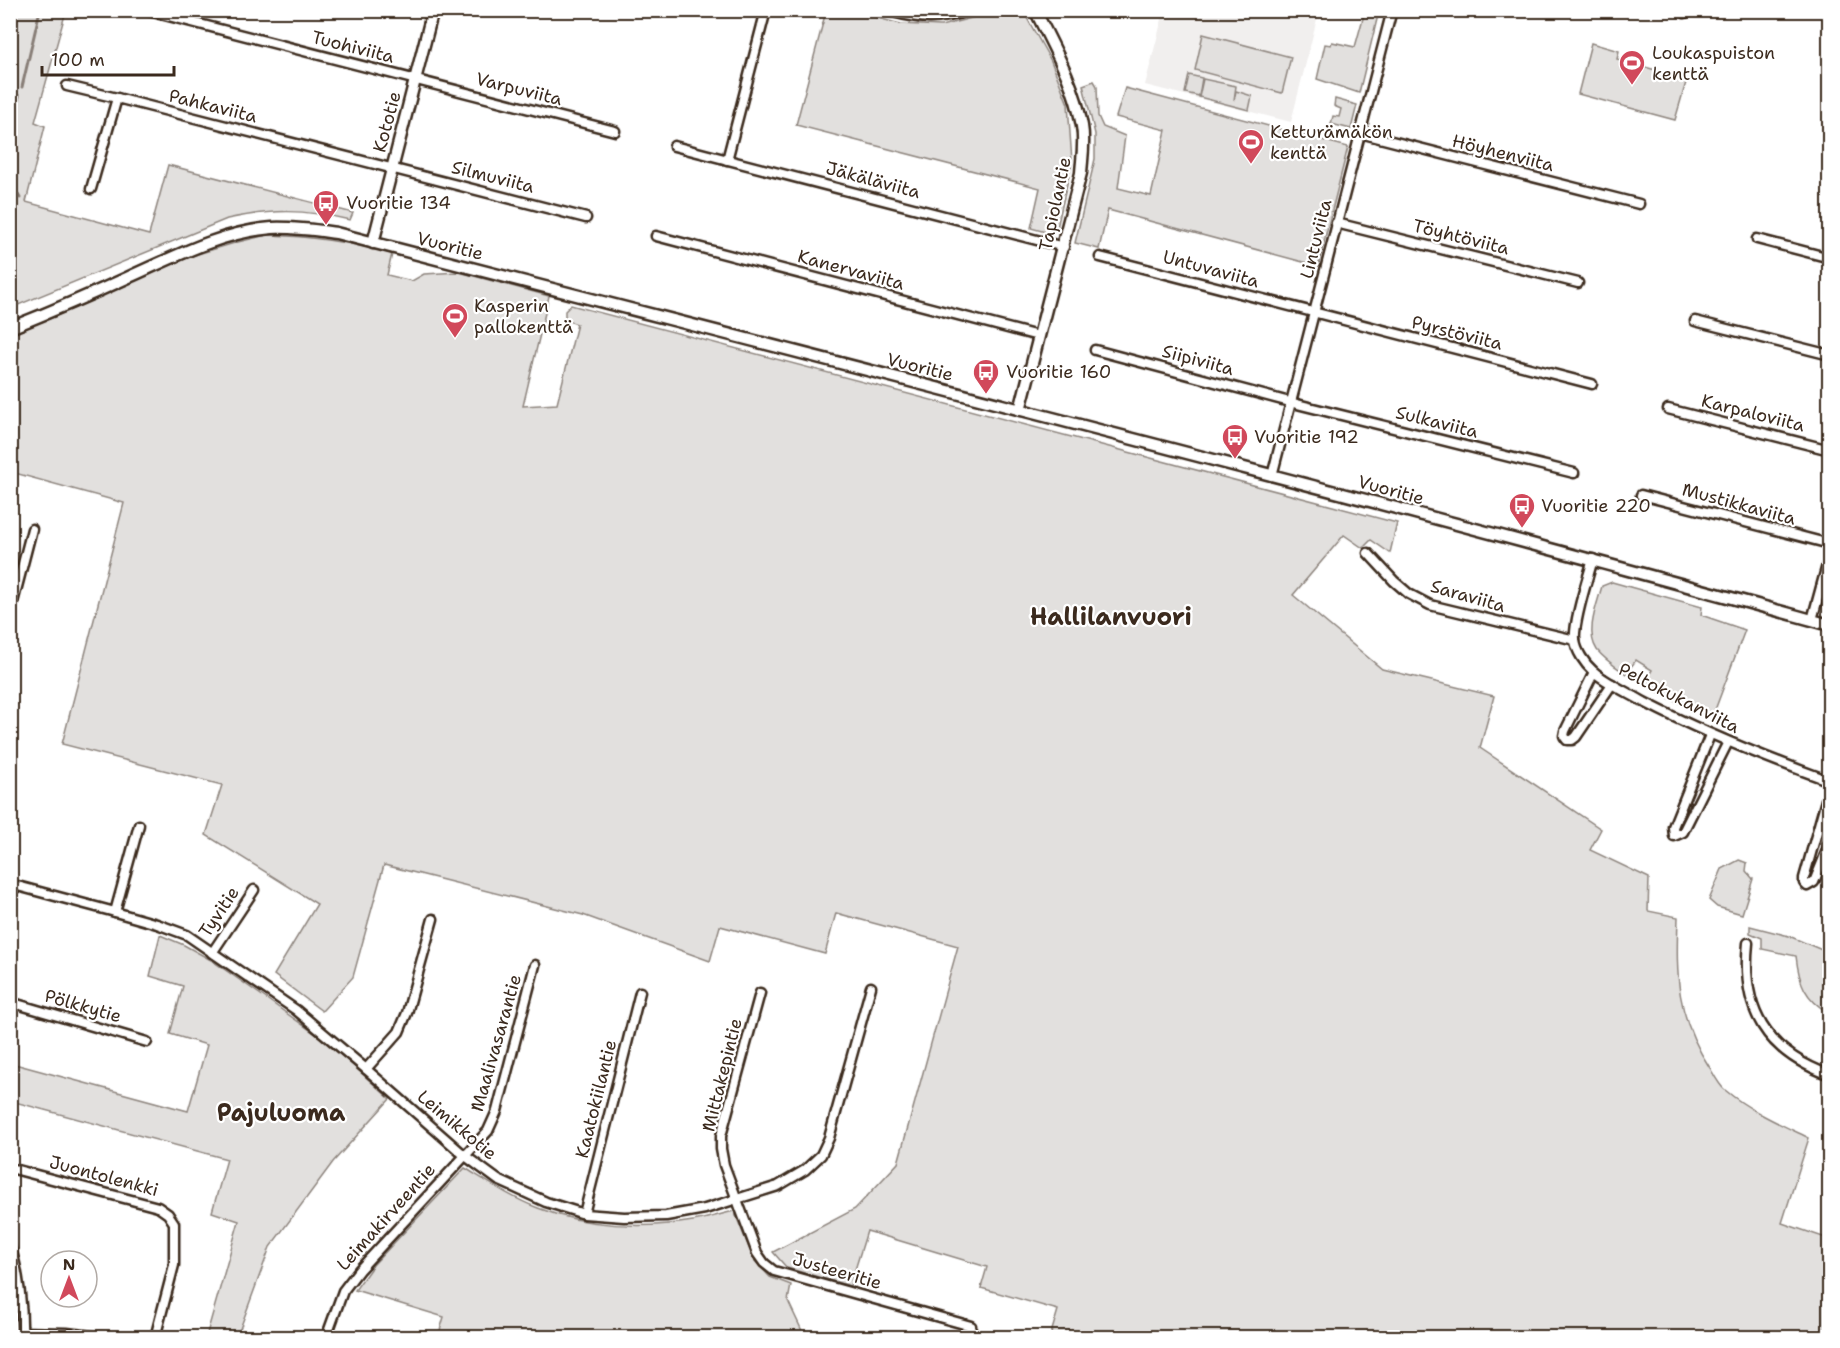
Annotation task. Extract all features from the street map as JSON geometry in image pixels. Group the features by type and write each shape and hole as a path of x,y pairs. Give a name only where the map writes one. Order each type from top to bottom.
{"street":[{"name":"Tuohiviita","path":"145,10 415,80"},
{"name":"Kototie","path":"373,243 433,10"},
{"path":"727,160 766,10"},
{"path":"884,10 904,16 928,19 948,18 970,10"},
{"name":"Tapiolantie","path":"1020,410 1038,336 1064,247 1081,173 1083,128 1076,98 1066,72 1035,10"},
{"name":"Lintuviita","path":"1272,476 1392,10"},
{"name":"Varpuviita","path":"415,80 615,131"},
{"name":"Pahkaviita","path":"67,86 392,168"},
{"path":"91,189 117,98"},
{"name":"Höyhenviita","path":"1360,133 1639,204"},
{"name":"Jäkäläviita","path":"674,146 1064,247"},
{"name":"Silmuviita","path":"392,168 586,218"},
{"name":"Töyhtöviita","path":"1336,223 1578,284"},
{"name":"Vuoritie","path":"10,328 194,248 234,236 270,229 300,227 336,233 1593,559 1830,625"},
{"name":"Kanervaviita","path":"656,236 1038,336"},
{"path":"1757,239 1830,258"},
{"name":"Untuvaviita","path":"1100,257 1314,313"},
{"name":"Pyrstöviita","path":"1314,313 1592,384"},
{"path":"1695,321 1830,355"},
{"name":"Siipiviita","path":"1095,350 1292,402"},
{"name":"Sulkaviita","path":"1292,402 1574,473"},
{"name":"Karpaloviita","path":"1668,409 1830,450"},
{"name":"Mustikkaviita","path":"1641,495 1830,544"},
{"path":"10,614 32,529"},
{"name":"Saraviita","path":"1368,553 1409,594 1430,605 1575,640"},
{"path":"1812,620 1830,554"},
{"path":"1575,640 1577,621 1593,559"},
{"name":"Peltokukanviita","path":"1575,640 1581,657 1594,672 1612,684 1710,735 1830,782"},
{"path":"1594,672 1565,731 1564,736 1567,740 1576,737 1612,684"},
{"path":"1710,735 1673,827 1674,836 1683,832 1728,742"},
{"path":"1830,786 1804,878 1807,886 1814,882 1830,843"},
{"path":"115,912 139,825"},
{"name":"Leimikkotie","path":"10,884 157,924 188,935 296,1010 464,1155 498,1180 546,1202 584,1214 624,1217 666,1216 705,1209 778,1186 805,1170 821,1155 829,1138 871,987"},
{"name":"Tyvitie","path":"212,953 254,890"},
{"path":"366,1069 399,1032 407,1014 433,919"},
{"path":"1748,943 1746,966 1754,1011 1769,1035 1786,1054 1809,1067 1830,1075"},
{"name":"Maalivasarantie","path":"464,1155 488,1131 496,1111 536,964"},
{"name":"Kaatokiilantie","path":"584,1214 640,992"},
{"name":"Mittakepintie","path":"737,1199 724,1165 721,1136 760,993"},
{"name":"Pölkkytie","path":"10,1002 147,1042"},
{"name":"Leimakirveentie","path":"326,1338 343,1291 358,1270 464,1155"},
{"name":"Juontolenkki","path":"10,1168 158,1207 168,1214 174,1223 174,1265 155,1338"},
{"name":"Justeeritie","path":"737,1199 757,1253 774,1271 971,1326"},
{"path":"10,1246 16,1263 14,1276 22,1335 67,1333 109,1338"}],"shaded area":[{"path":"11,10 66,11 35,122 45,126 26,202 149,235 168,165 353,213 350,220 303,212 259,213 227,219 11,308"},
{"path":"826,11 850,11 901,24 941,26 998,11 1023,11 1051,61 1068,104 1072,162 1057,228 1049,233 1031,228 1040,188 796,125"},
{"path":"1164,11 1319,11 1291,122 1145,85"},
{"path":"1365,11 1379,11 1359,93 1317,79 1325,44 1331,45 1332,42 1355,47"},
{"path":"1203,34 1291,57 1282,93 1195,70"},
{"name":"Loukaspuiston kenttä","path":"1591,43 1619,51 1617,59 1687,79 1675,120 1578,94"},
{"path":"1189,75 1202,78 1199,96 1185,93"},
{"path":"1203,79 1236,86 1234,100 1236,91 1252,96 1249,110 1199,97"},
{"path":"1094,81 1097,86 1098,116 1103,127 1125,136 1118,188 1151,196 1166,130 1116,117 1125,88 1348,147 1318,266 1108,210 1099,249 1075,243 1095,159 1095,134 1083,85"},
{"path":"1335,99 1357,105 1351,129 1331,124 1333,116 1339,117 1341,109 1334,106"},
{"path":"267,235 330,240 392,254 387,275 412,281 424,274 459,272 549,296 523,406 557,404 577,324 565,320 565,311 571,305 1397,523 1390,553 1371,540 1363,548 1344,535 1293,595 1382,669 1494,696 1480,748 1601,829 1590,850 1649,878 1648,911 1678,917 1678,977 1684,1013 1690,1031 1715,1077 1725,1090 1745,1104 1809,1138 1782,1223 1829,1239 1829,1337 1050,1337 1058,1310 981,1288 987,1267 867,1231 850,1286 787,1268 773,1252 855,1209 898,1163 958,946 836,913 825,954 720,926 710,961 583,915 384,865 353,977 322,1011 274,975 317,904 206,835 222,785 62,744 124,503 11,472 10,334 54,317 191,256"},
{"path":"1612,582 1702,607 1701,615 1745,630 1712,718 1644,684 1652,670 1636,660 1626,674 1597,650 1592,635 1593,618 1602,586"},
{"path":"1739,860 1747,863 1746,871 1753,879 1742,914 1717,907 1709,900 1722,869"},
{"path":"1750,926 1789,936 1829,953 1829,1013 1809,996 1801,982 1796,956 1762,949 1762,938 1750,933"},
{"path":"160,935 211,960 261,995 328,1043 390,1099 333,1162 270,1247 237,1337 206,1337 239,1221 212,1212 227,1159 11,1101 11,1063 188,1111 207,1045 170,1034 183,986 150,976"},
{"path":"465,1168 528,1204 556,1214 595,1223 674,1224 734,1211 754,1260 770,1277 791,1285 788,1301 804,1335 813,1337 438,1337 444,1317 355,1290 373,1265"}],"waterway":[{"path":"22,87 40,10"},
{"path":"10,130 19,96"},
{"path":"10,181 20,198"}],"place":[{"name":"Loukaspuiston kenttä","path":"1632,86"},
{"name":"Ketturämäkön kenttä","path":"1251,165"},
{"name":"Vuoritie 134","path":"326,226"},
{"name":"Kasperin pallokenttä","path":"455,339"},
{"name":"Vuoritie 160","path":"986,395"},
{"name":"Vuoritie 192","path":"1235,460"},
{"name":"Vuoritie 220","path":"1522,529"}],"district":[{"name":"Hallilanvuori","path":"1111,617"},
{"name":"Pajuluoma","path":"281,1113"}]}
